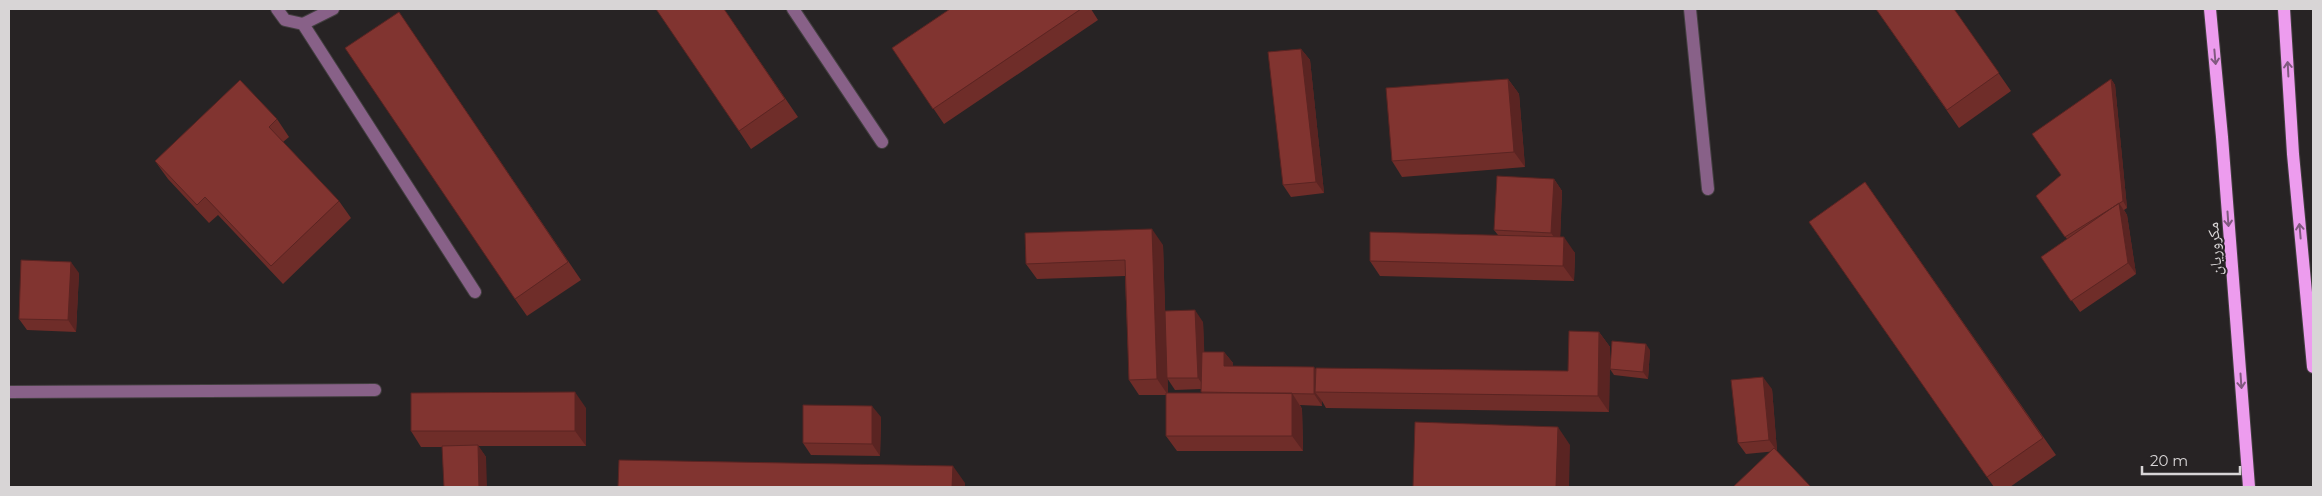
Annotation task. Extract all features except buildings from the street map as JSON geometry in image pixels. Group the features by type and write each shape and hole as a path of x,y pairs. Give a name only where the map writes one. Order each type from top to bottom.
{"main road":[{"name":"مکروریان","path":"2210,9 2222,137 2249,487"},
{"path":"2284,9 2293,154 2308,252 2313,367"}],"street":[{"path":"277,9 285,20 303,24 333,9"},
{"path":"793,9 882,142"},
{"path":"1690,9 1708,189"},
{"path":"303,24 475,292"},
{"path":"9,392 375,390"}]}
